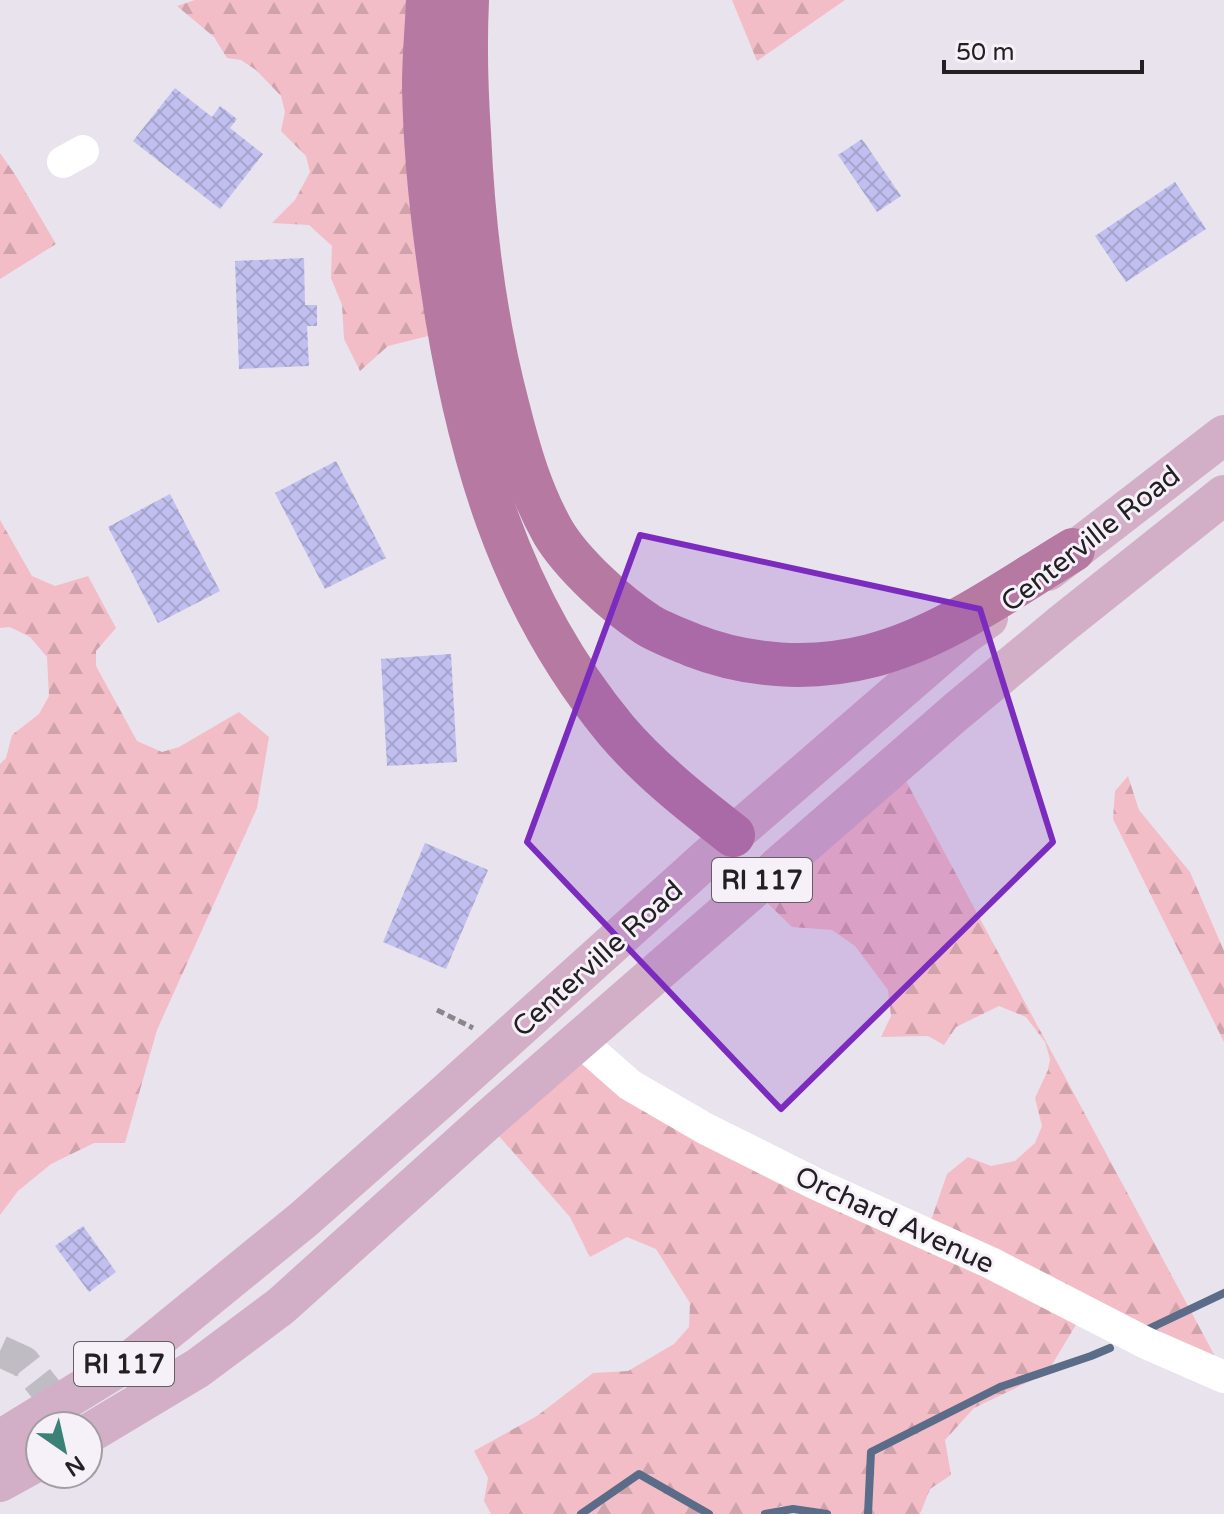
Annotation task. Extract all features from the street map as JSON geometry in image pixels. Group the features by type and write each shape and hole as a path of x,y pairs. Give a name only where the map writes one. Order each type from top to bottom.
{"highway":[{"path":"428,0 424,84 428,171 438,258 465,411 481,476 505,542 540,617 597,706 651,767 733,835"},
{"path":"467,0 471,180 478,253 495,361 519,455 535,496 555,535 612,597 650,626 718,655 795,666 833,663 871,656 945,627 988,604 1073,550"}],"main road":[{"name":"Centerville Road","path":"0,1440 135,1357 304,1219 733,835 964,635 1224,435"},
{"name":"Centerville Road","path":"104,1424 198,1368 281,1306 491,1117 969,701 1224,495"},
{"path":"733,835 790,856"},
{"path":"272,1244 310,1278"},
{"path":"238,1272 281,1306"},
{"path":"0,1482 24,1469"}],"street":[{"name":"Orchard Avenue","path":"580,1041 630,1085 706,1129 816,1184 991,1263 1146,1343 1224,1377"}],"highlighted area":[{"path":"640,535 980,609 1053,842 781,1109 527,842"}],"green space":[{"path":"195,0 429,0 448,331 388,346 360,371 344,339 342,305 331,278 332,246 309,225 272,223 295,200 310,172 306,156 281,131 285,112 281,96 256,70 241,60 227,58 214,37 177,6"},
{"path":"732,0 845,0 757,61"},
{"path":"0,153 56,244 0,279"},
{"path":"0,520 32,576 55,586 88,576 116,628 96,651 96,666 137,741 162,752 179,747 239,712 269,737 257,808 157,1030 125,1143 94,1143 51,1164 18,1191 0,1215 0,764 6,758 12,735 39,714 49,696 47,657 30,637 10,627 0,628"},
{"path":"898,766 1224,1373 1080,1318 1047,1373 974,1408 945,1440 951,1475 930,1489 920,1514 823,1514 781,1506 761,1514 491,1514 484,1501 488,1478 474,1451 537,1416 593,1373 628,1371 674,1344 689,1327 690,1303 656,1249 627,1237 590,1257 570,1217 491,1127 578,1047 927,1232 947,1174 968,1157 991,1166 1015,1161 1035,1143 1042,1126 1035,1098 1050,1059 1045,1042 1026,1017 999,1006 956,1027 944,1045 928,1036 881,1037 891,1016 888,990 855,946 832,930 792,927 756,892"},
{"path":"1128,776 1139,810 1190,872 1224,951 1224,1042 1113,819 1115,791"}],"building":[{"path":"175,88 212,117 220,106 237,119 230,128 263,154 220,209 133,141"},
{"path":"862,139 901,196 877,212 838,155"},
{"path":"1175,182 1206,229 1126,282 1095,236"},
{"path":"304,258 305,305 317,305 317,326 307,326 309,366 239,369 235,261"},
{"path":"336,461 386,558 325,589 275,493"},
{"path":"170,494 220,591 158,623 108,527"},
{"path":"451,654 457,762 387,766 381,659"},
{"path":"425,843 488,870 446,969 383,942"},
{"path":"83,1226 116,1272 89,1292 55,1246"}],"waterway":[{"path":"1142,1332 1224,1293"},
{"path":"868,1514 871,1452 1000,1387 1110,1348"},
{"path":"581,1514 639,1474 709,1514"},
{"path":"765,1514 793,1509 827,1514"}],"tunnel":[{"path":"0,1351 24,1362 58,1405"}]}
